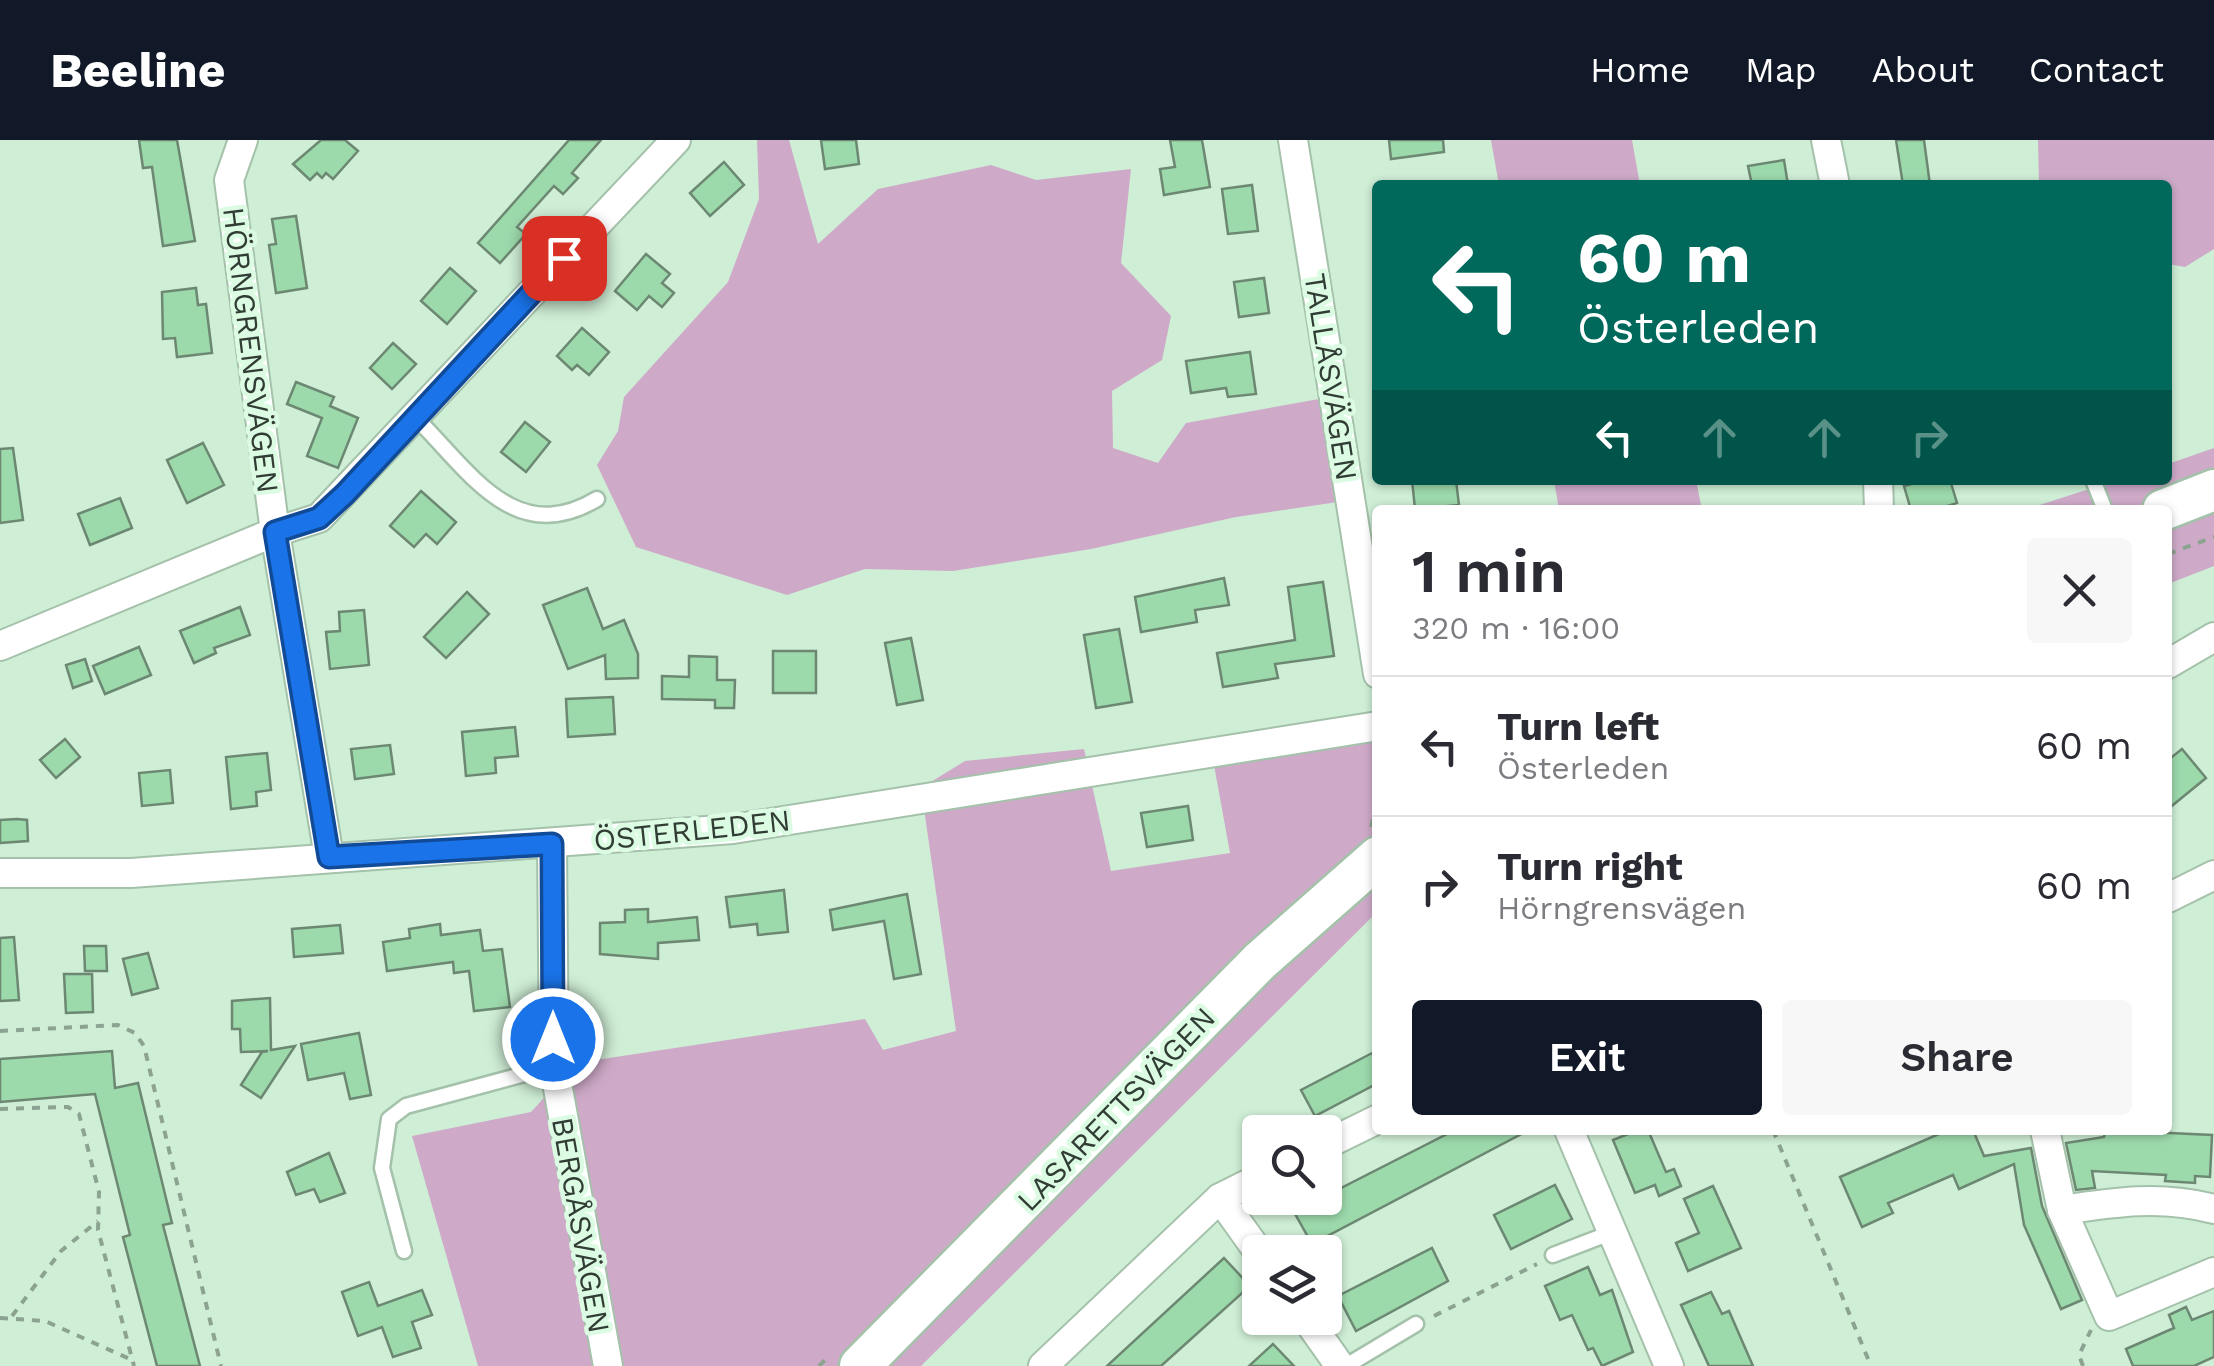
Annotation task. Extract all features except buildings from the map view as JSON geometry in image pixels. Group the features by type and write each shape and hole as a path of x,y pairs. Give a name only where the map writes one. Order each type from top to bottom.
{"street":[{"name":"HÖRNGRENSVÄGEN","path":"243,140 230,180 275,532 329,857"},
{"path":"0,646 275,532 319,518 676,140"},
{"name":"TALLÅSVÄGEN","path":"1293,140 1372,636"},
{"path":"1826,140 1834,180"},
{"path":"2172,506 2214,490"},
{"path":"2172,662 2214,638"},
{"name":"ÖSTERLEDEN","path":"0,873 131,873 733,829 1372,727"},
{"name":"BERGÅSVÄGEN","path":"552,844 554,1066 608,1366"},
{"name":"LASARETTSVÄGEN","path":"860,1366 1260,961 1372,863"},
{"path":"2172,896 2214,875"},
{"path":"1342,1137 1372,1122"},
{"path":"1571,1135 1670,1366"},
{"path":"2046,1135 2062,1210 2108,1316 2214,1272"},
{"path":"1043,1366 1220,1198 1242,1187"},
{"path":"1220,1198 1246,1235"},
{"path":"2062,1210 2134,1199 2184,1201 2214,1208"},
{"path":"1319,1335 1343,1366"}],"lane":[{"path":"417,418 502,504 530,516 557,516 597,498"},
{"path":"404,1250 382,1168 389,1119 406,1106 554,1066"},
{"path":"1554,1255 1615,1231"},
{"path":"1343,1366 1416,1324"}],"path":[{"path":"2172,553 2214,537"},
{"path":"0,1032 118,1025 134,1034 144,1046 221,1366"},
{"path":"0,1108 68,1107 79,1114 100,1192 98,1221 133,1363"},
{"path":"1775,1135 1872,1366"},
{"path":"12,1316 61,1250 98,1221"},
{"path":"1416,1324 1554,1255"},
{"path":"2084,1366 2079,1355 2086,1334 2108,1316"},
{"path":"0,1318 46,1321 133,1363"}],"shaded area":[{"path":"757,140 789,140 818,244 878,189 991,165 1036,180 1131,169 1121,263 1171,316 1162,360 1112,391 1113,448 1158,463 1186,423 1319,399 1349,400 1365,498 1236,517 1091,549 953,571 865,569 787,595 636,547 597,465 618,431 624,397 728,282 759,199"},
{"path":"1491,140 1632,140 1639,180 1498,180"},
{"path":"2038,140 2214,140 2214,249 2185,267 2172,265 2172,180 2039,180"},
{"path":"2214,448 2214,566 2172,582 2172,505 2040,505 2102,485 2172,485 2172,463"},
{"path":"1555,485 1697,485 1701,505 1558,505"},
{"path":"1372,716 1372,917 921,1366 478,1366 412,1136 531,1112 576,1063 865,1019 883,1050 956,1031 921,788 965,761 1084,749 1111,871 1230,853 1214,765 1359,740"}],"route":[{"path":"553,1039 552,844 329,857 275,532 319,518 345,494 564,258"}]}
